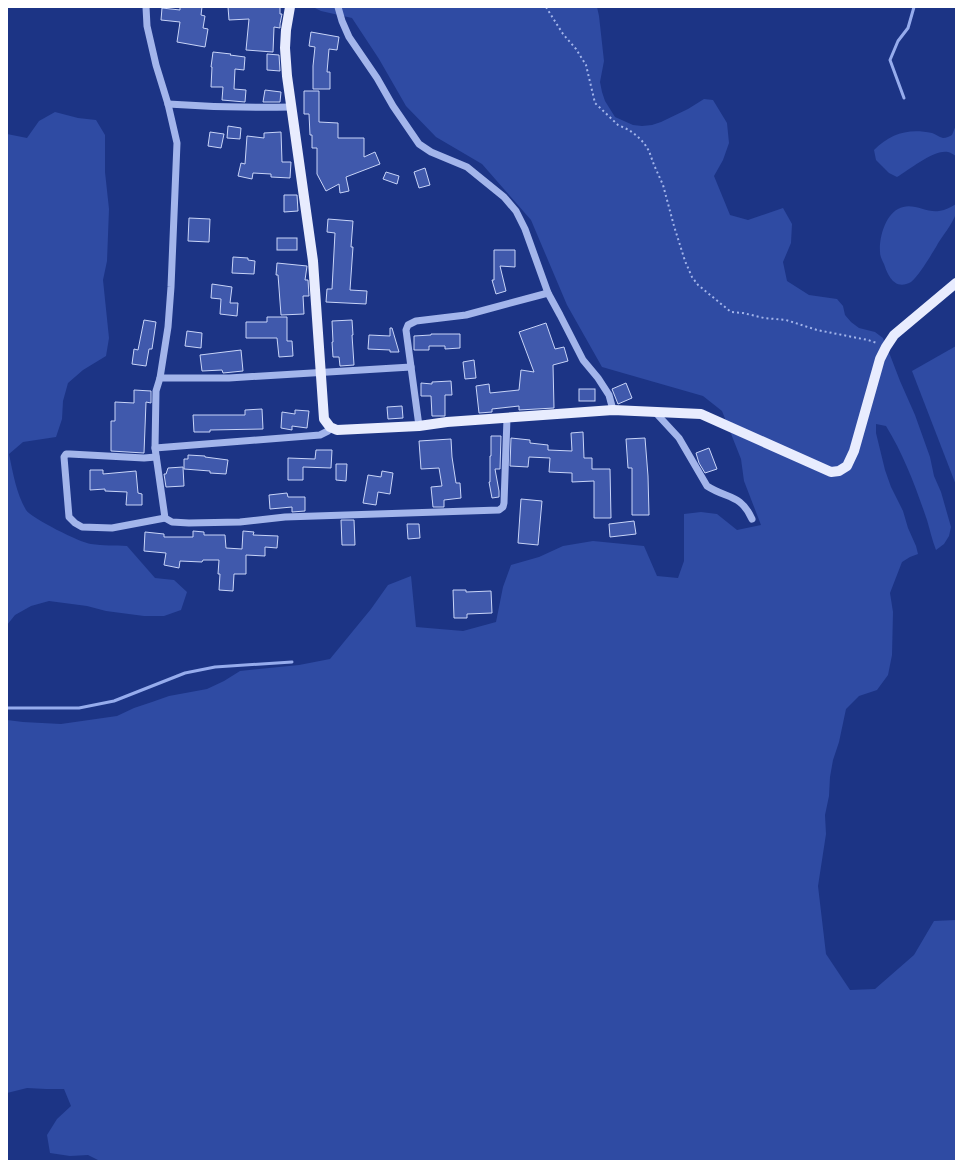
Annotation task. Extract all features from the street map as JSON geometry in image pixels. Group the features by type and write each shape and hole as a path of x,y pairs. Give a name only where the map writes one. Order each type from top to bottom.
{"main road":[{"path":"290,7 285,48 313,261 324,419 330,427 337,430 419,426 447,422 613,410 704,415 831,472 839,471 847,466 854,451 880,359 886,347 894,335 956,283"}],"street":[{"path":"146,7 147,26 177,143 168,327 160,378 156,392 155,448 165,518"},
{"path":"338,7 342,21 350,37 393,106 419,144 431,152 467,166 504,197 516,211 525,229 548,293 583,360 598,378 609,395 613,410"},
{"path":"168,104 235,108 292,107"},
{"path":"419,426 406,330 408,325 412,323 466,315 548,293"},
{"path":"160,378 229,378 411,367"},
{"path":"655,412 678,438 707,486 742,503 748,510 752,520"},
{"path":"156,457 144,458 66,454 64,457 68,517 75,524 82,527 112,528 165,518 172,522 190,523 240,522 285,517 499,510 503,507 504,503 507,418"},
{"path":"155,448 320,435 328,431 330,427"}],"path":[{"path":"546,7 563,34 576,49 586,66 595,103 618,126 629,130 637,136 649,151 663,185 685,261 692,277 698,285 731,312 786,320 817,330 868,340 886,347"}],"shaded area":[{"path":"313,7 597,7 604,61 600,82 605,101 615,117 633,125 652,125 688,109 704,99 713,100 727,123 729,143 723,160 714,176 730,215 748,220 783,208 792,224 791,243 783,262 787,281 809,295 837,299 843,306 845,315 851,322 859,328 875,332 883,338 915,415 930,457 934,476 941,492 951,527 949,536 944,544 936,550 927,520 909,472 898,448 886,426 876,424 876,433 885,470 891,487 903,511 918,554 902,562 890,593 893,612 892,655 888,675 877,690 859,696 846,709 830,777 829,796 825,815 826,834 818,886 826,954 850,990 875,989 914,955 934,921 956,920 956,1161 100,1161 88,1155 70,1156 50,1153 47,1135 57,1119 71,1106 64,1089 27,1088 7,1093 7,720 61,724 117,716 134,708 169,696 207,689 240,671 299,665 330,659 371,609 388,585 411,576 416,627 463,631 496,622 503,587 511,565 539,557 563,546 593,541 644,546 657,576 678,578 684,561 684,514 701,512 717,514 737,530 761,525 744,481 741,459 722,411 703,396 602,367 567,305 531,220 482,164 436,137 406,106 379,59 352,18 321,11"},
{"path":"55,112 78,118 96,120 105,135 105,172 109,209 107,261 103,280 109,338 106,356 83,370 68,383 63,401 62,419 56,437 23,442 9,454 15,483 26,510 37,519 86,543 127,546 155,578 174,580 187,592 181,610 164,616 144,616 49,601 31,606 15,615 7,625 7,134 27,138 39,121"},
{"path":"956,125 956,156 948,152 936,154 897,177 889,173 876,160 874,150 887,139 901,133 916,131 932,133 944,138 952,135"},
{"path":"956,204 956,212 952,222 917,276 911,282 901,285 893,281 881,258 880,246 886,222 893,212 908,206 939,211"},
{"path":"956,346 956,485 912,371"}],"building":[{"path":"180,7 202,7 201,15 205,16 203,28 208,29 205,47 177,42 180,22 161,20 162,8 180,10"},
{"path":"228,7 280,7 280,14 282,14 280,28 274,27 273,52 246,50 249,19 229,20"},
{"path":"311,32 339,37 337,50 329,49 327,72 330,72 330,89 313,89 315,47 309,46"},
{"path":"213,52 245,57 244,70 235,69 234,89 246,90 245,102 222,100 223,87 211,87"},
{"path":"267,54 279,55 280,71 267,70"},
{"path":"265,90 281,92 280,102 263,102"},
{"path":"304,91 319,91 319,122 338,123 338,138 364,138 364,157 375,152 380,164 346,177 349,191 340,193 339,184 326,191 317,174 317,148 312,148 309,114 304,114"},
{"path":"228,126 241,128 240,139 227,138"},
{"path":"210,132 224,134 221,148 208,146"},
{"path":"281,132 282,162 291,162 290,178 271,177 271,174 253,173 252,179 238,176 241,163 245,164 247,136 264,138 264,133"},
{"path":"425,168 430,185 419,188 414,172"},
{"path":"386,172 399,176 397,184 383,179"},
{"path":"284,195 297,195 298,211 284,212"},
{"path":"189,218 210,219 209,242 188,241"},
{"path":"328,219 353,221 350,290 367,291 366,304 326,302 327,289 332,289 335,233 327,232"},
{"path":"277,238 297,238 297,250 277,250"},
{"path":"494,250 515,250 515,267 500,266 506,291 496,294 492,280 494,280"},
{"path":"233,257 248,258 248,260 255,261 254,274 232,273"},
{"path":"277,263 307,266 305,280 308,280 309,296 303,296 304,314 281,315 278,275 276,275"},
{"path":"212,284 232,287 230,303 238,303 237,316 220,314 221,299 211,298"},
{"path":"267,317 287,317 287,341 292,341 293,356 279,357 277,338 246,338 246,322 267,322"},
{"path":"144,320 156,322 152,349 149,349 146,366 132,364 134,349 138,350"},
{"path":"352,320 354,365 340,366 339,357 333,357 332,321"},
{"path":"546,323 555,349 564,347 568,361 553,365 554,408 519,410 519,406 492,409 492,412 479,413 476,386 489,384 490,393 519,390 521,370 534,372 519,332"},
{"path":"390,328 392,328 399,352 368,349 369,335 390,336"},
{"path":"187,331 202,333 201,348 185,346"},
{"path":"431,334 460,334 460,348 445,349 445,346 429,346 429,350 414,350 414,336"},
{"path":"241,350 243,371 223,373 222,370 202,371 200,355"},
{"path":"474,360 476,378 465,379 463,362"},
{"path":"451,381 452,395 445,395 445,416 432,416 431,396 421,396 421,383 432,384 432,382"},
{"path":"626,383 632,398 618,404 612,389"},
{"path":"579,389 595,389 595,401 579,401"},
{"path":"134,390 151,391 151,403 146,402 144,453 111,451 111,421 115,421 115,402 134,403"},
{"path":"402,406 403,418 388,419 387,407"},
{"path":"262,409 263,429 210,430 210,432 194,432 193,415 245,415 245,410"},
{"path":"295,410 309,411 307,428 292,426 292,430 281,428 282,412 295,414"},
{"path":"583,432 584,458 592,458 592,469 610,469 611,518 594,518 594,481 572,482 572,473 549,472 550,458 529,457 528,467 510,466 511,438 530,440 530,443 548,445 548,450 572,451 571,433"},
{"path":"491,436 501,436 500,469 495,469 499,497 492,498 489,482"},
{"path":"645,438 649,515 632,515 632,468 628,468 626,439"},
{"path":"451,439 456,483 460,483 461,498 444,500 444,507 433,507 431,487 442,486 439,468 421,469 419,441"},
{"path":"709,448 717,469 705,473 699,463 696,453"},
{"path":"316,450 332,450 331,468 303,467 303,480 288,480 288,458 315,459"},
{"path":"188,455 228,460 226,474 184,469 184,459 188,459"},
{"path":"336,464 347,464 346,481 336,480"},
{"path":"183,467 184,486 166,487 164,474 166,474 168,468"},
{"path":"90,470 103,470 103,474 136,471 138,493 142,494 142,505 126,505 127,492 105,491 105,489 90,490"},
{"path":"382,471 393,473 390,494 378,492 376,505 363,503 368,475 381,477"},
{"path":"287,493 288,497 305,497 305,511 292,512 292,507 270,509 269,495"},
{"path":"521,499 542,501 538,545 518,543"},
{"path":"341,520 354,520 355,545 342,545"},
{"path":"634,521 636,534 610,537 609,524"},
{"path":"407,524 419,524 420,538 408,539"},
{"path":"193,531 204,532 204,535 225,535 226,548 242,549 243,531 254,532 253,535 278,536 277,548 265,547 265,556 246,555 246,574 234,574 233,591 219,590 219,560 203,560 202,562 180,561 179,568 164,565 166,553 144,551 145,532 164,534 164,537 193,537"},
{"path":"453,590 466,590 466,592 491,591 492,613 467,614 467,618 454,618"}],"waterway":[{"path":"904,98 890,60 898,41 908,28 914,7"},
{"path":"7,708 79,708 114,701 185,673 215,667 292,662"}]}
